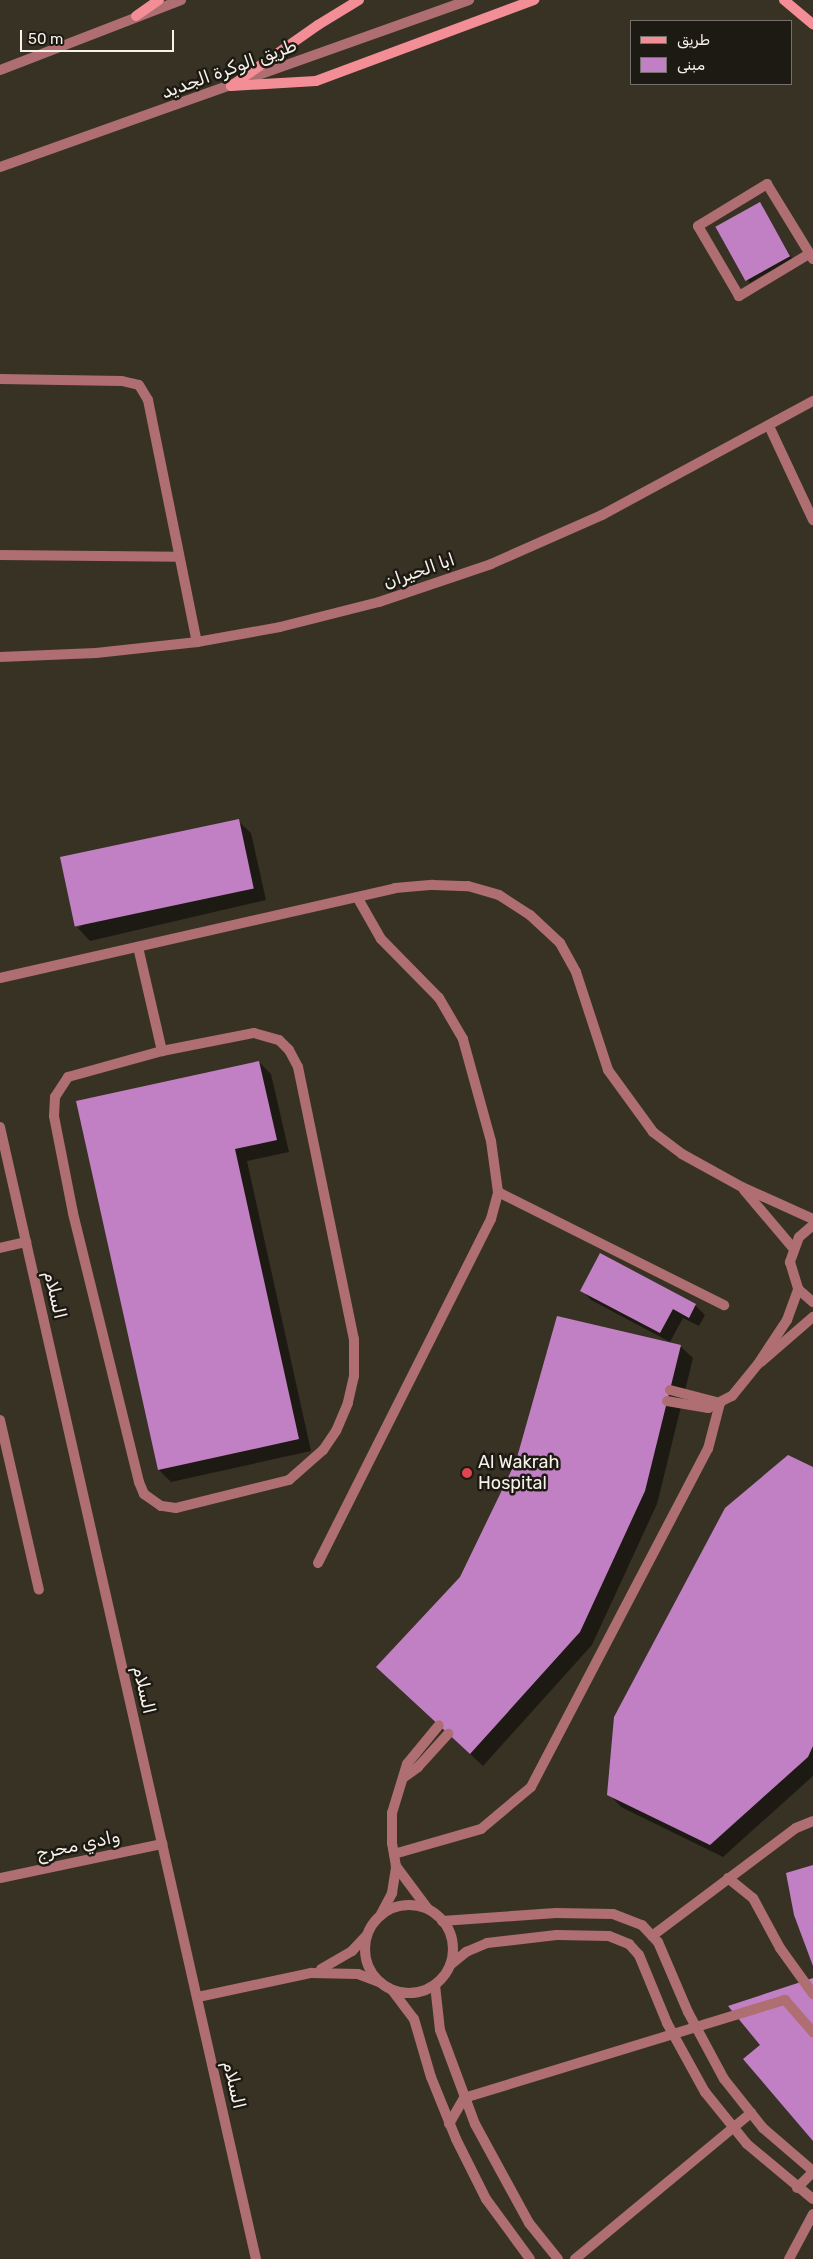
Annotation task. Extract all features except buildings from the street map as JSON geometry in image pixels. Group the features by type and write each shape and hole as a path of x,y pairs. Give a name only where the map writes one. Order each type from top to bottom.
{"main road":[{"path":"136,16 159,0"},
{"path":"230,86 318,24 359,0"},
{"path":"230,86 316,81 534,0"},
{"path":"784,0 813,24"}],"street":[{"path":"0,70 181,0"},
{"name":"طريق الوكرة الجديد","path":"0,168 468,0"},
{"path":"767,184 811,257 740,296 698,226 767,184"},
{"path":"0,379 122,381 139,385 148,400 197,642"},
{"name":"ابا الحيران","path":"0,657 96,653 197,642 280,627 379,602 491,564 602,515 813,401"},
{"path":"769,426 813,520"},
{"path":"0,556 179,557"},
{"path":"0,978 395,888 433,885 468,886 499,895 530,915 560,943 576,972 608,1070 629,1103 653,1132 667,1143 742,1187 813,1219"},
{"path":"318,1563 491,1219 498,1192 491,1141 463,1039 439,998 381,939 357,897"},
{"path":"138,947 162,1051"},
{"path":"254,1033 279,1040 289,1050 300,1076 354,1339 354,1376 348,1403 336,1431 305,1468 289,1480 176,1508 152,1501 139,1482 73,1213 54,1116 55,1096 68,1077 162,1051 254,1033"},
{"name":"السلام","path":"0,1128 256,2259"},
{"path":"742,1187 793,1248"},
{"path":"498,1192 724,1305"},
{"path":"667,1401 702,1408 720,1403 736,1391 758,1364 792,1312 798,1289 790,1262 793,1248 799,1237 813,1225"},
{"path":"0,1248 26,1242"},
{"path":"798,1289 813,1302"},
{"path":"758,1364 813,1317"},
{"path":"670,1390 720,1403"},
{"path":"394,1854 481,1829 531,1787 708,1449 720,1403"},
{"path":"0,1420 39,1590"},
{"path":"198,1998 311,1973 333,1964 352,1951 368,1934 392,1893 396,1866 392,1813 403,1778 411,1757 439,1725"},
{"path":"403,1778 418,1767 448,1734"},
{"path":"652,1936 796,1828 813,1821"},
{"name":"وادي محرج","path":"0,1878 162,1844"},
{"path":"396,1866 429,1910 442,1921 452,1942 450,1965"},
{"path":"728,1878 753,1898 780,1948 813,1994"},
{"path":"379,1917 403,1906 429,1910"},
{"path":"442,1921 556,1913 613,1914 642,1925 658,1942 688,2012 724,2079 763,2128 813,2171 797,2188"},
{"path":"368,1934 366,1960 380,1982"},
{"path":"392,1990 414,1993 435,1985 450,1965 466,1952 487,1943 557,1935 609,1936 629,1944 639,1955 651,1978 674,2038 706,2092 747,2144 797,2188 813,2199"},
{"path":"311,1973 358,1974 380,1982 392,1990 414,2019 449,2124 486,2199 530,2259"},
{"path":"435,1985 440,2030 464,2098 509,2189 530,2224 558,2259"},
{"path":"449,2124 464,2098 785,2000 813,2032"},
{"path":"575,2259 751,2114"},
{"path":"789,2259 813,2214"}],"place":[{"name":"Al Wakrah Hospital","path":"467,1473"}]}
